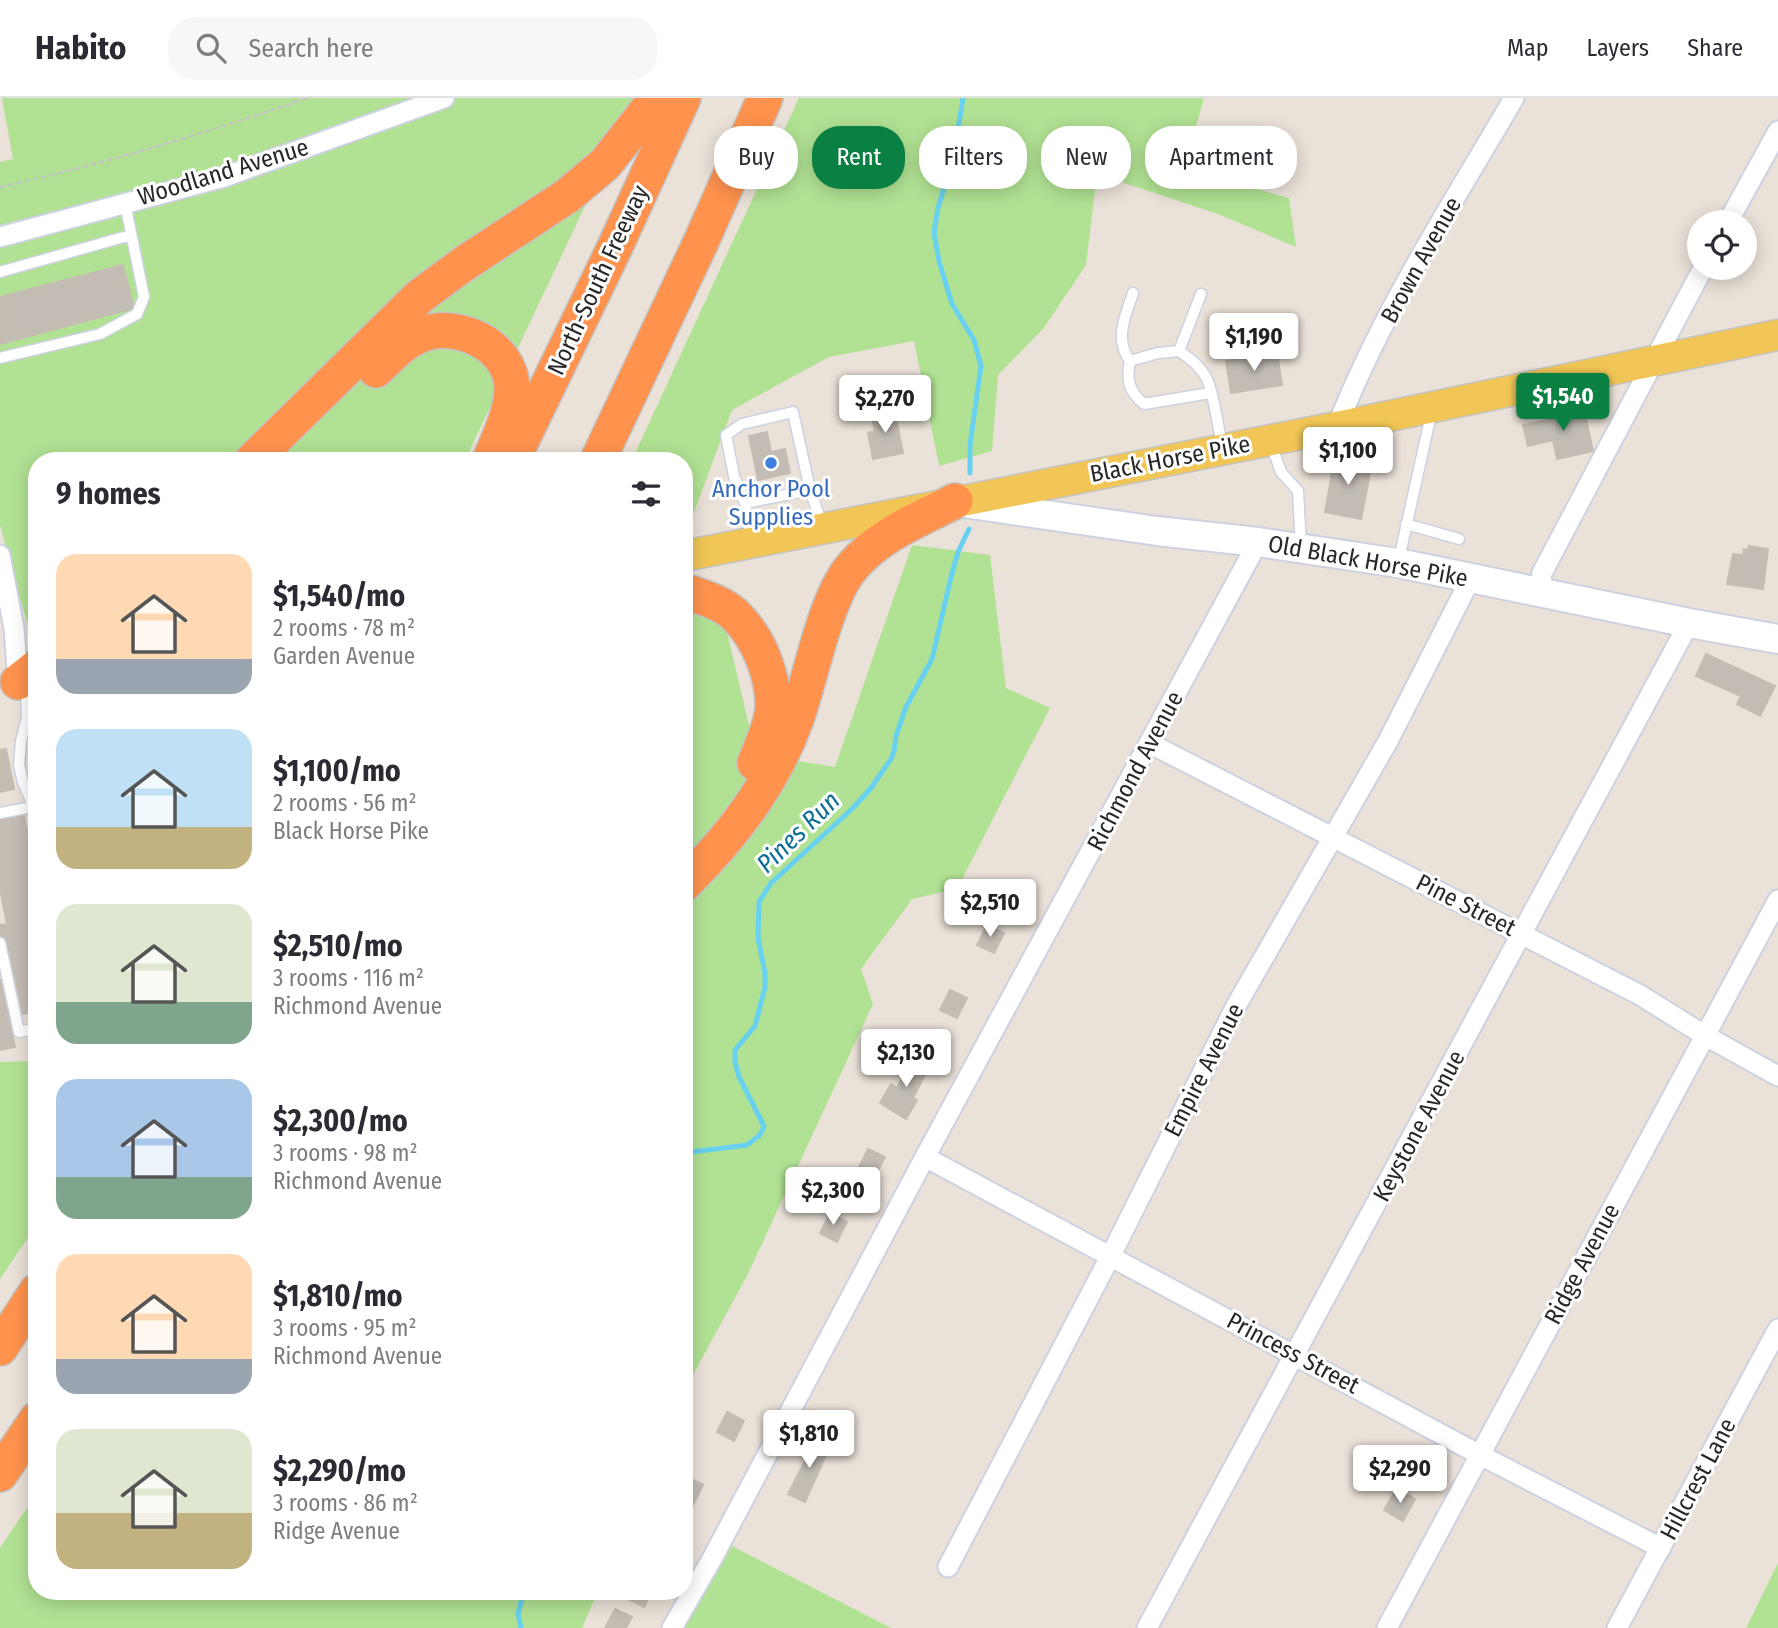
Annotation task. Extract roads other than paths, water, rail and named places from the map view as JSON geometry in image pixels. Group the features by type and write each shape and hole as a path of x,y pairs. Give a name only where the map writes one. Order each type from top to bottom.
{"highway":[{"path":"261,452 419,297 465,263 567,196 605,164 657,98"},
{"name":"North-South Freeway","path":"516,452 683,98"},
{"path":"602,452 700,244 765,98"},
{"path":"290,452 404,344 424,333 449,330 485,341 508,370 512,387 509,406 493,452"},
{"path":"693,875 712,857 770,779 795,723 833,600 850,569 872,546 895,531 955,501"},
{"path":"693,594 710,600 736,616 754,638 768,670 773,702 768,732 753,768 724,812 693,848"},
{"path":"0,1348 28,1306"},
{"path":"0,1474 28,1432"}],"main road":[{"name":"Black Horse Pike","path":"693,554 1270,440 1778,335"}],"street":[{"name":"Woodland Avenue","path":"0,237 224,177 444,98"},
{"name":"Brown Avenue","path":"1337,426 1356,379 1514,98"},
{"path":"1735,210 1778,131"},
{"path":"1539,592 1542,573 1696,280"},
{"name":"Old Black Horse Pike","path":"955,501 1398,563 1689,624 1775,633"},
{"name":"Richmond Avenue","path":"693,1592 1258,542"},
{"path":"0,555 6,624 23,678"},
{"name":"Empire Avenue","path":"947,1567 1110,1256 1236,1006 1388,741 1471,578"},
{"name":"Keystone Avenue","path":"1147,1628 1689,624"},
{"name":"Pine Street","path":"1149,743 1640,995 1778,1076"},
{"name":"Ridge Avenue","path":"1387,1628 1778,900"},
{"name":"Princess Street","path":"925,1157 1480,1455 1661,1548"},
{"name":"Hillcrest Lane","path":"1617,1628 1778,1329"},
{"name":"Richmond Avenue","path":"673,1628 689,1600"}],"lane":[{"path":"0,358 100,334 137,314 144,297 125,203"},
{"path":"0,272 131,234"},
{"path":"1133,293 1121,330 1123,351 1130,361 1127,376 1131,393 1144,404 1210,393"},
{"path":"1180,351 1201,294"},
{"path":"1130,361 1158,353 1180,351 1194,361 1207,379 1223,449"},
{"path":"1398,563 1432,407"},
{"path":"752,542 745,503 734,477 726,435 742,424 793,412 810,490 824,527"},
{"path":"1270,440 1281,472 1298,491 1301,550"},
{"path":"745,503 810,490"},
{"path":"1406,524 1459,539"},
{"path":"23,678 27,718 19,765 28,794"},
{"path":"0,813 28,808"},
{"path":"0,943 19,1032 28,1030"}],"waterway":[{"name":"Pines Run","path":"963,98 954,155 938,208 934,233 952,304 974,340 981,366 970,445 970,473"},
{"name":"Pines Run","path":"693,1152 747,1145 760,1135 764,1126 739,1077 735,1062 735,1050 755,1026 765,987 758,938 759,902 771,883 853,808 891,759 906,707 932,659 958,552 969,529"},
{"name":"Pines Run","path":"521,1628 518,1614 522,1600"}],"place":[{"name":"Anchor Pool Supplies","path":"771,463"}]}
